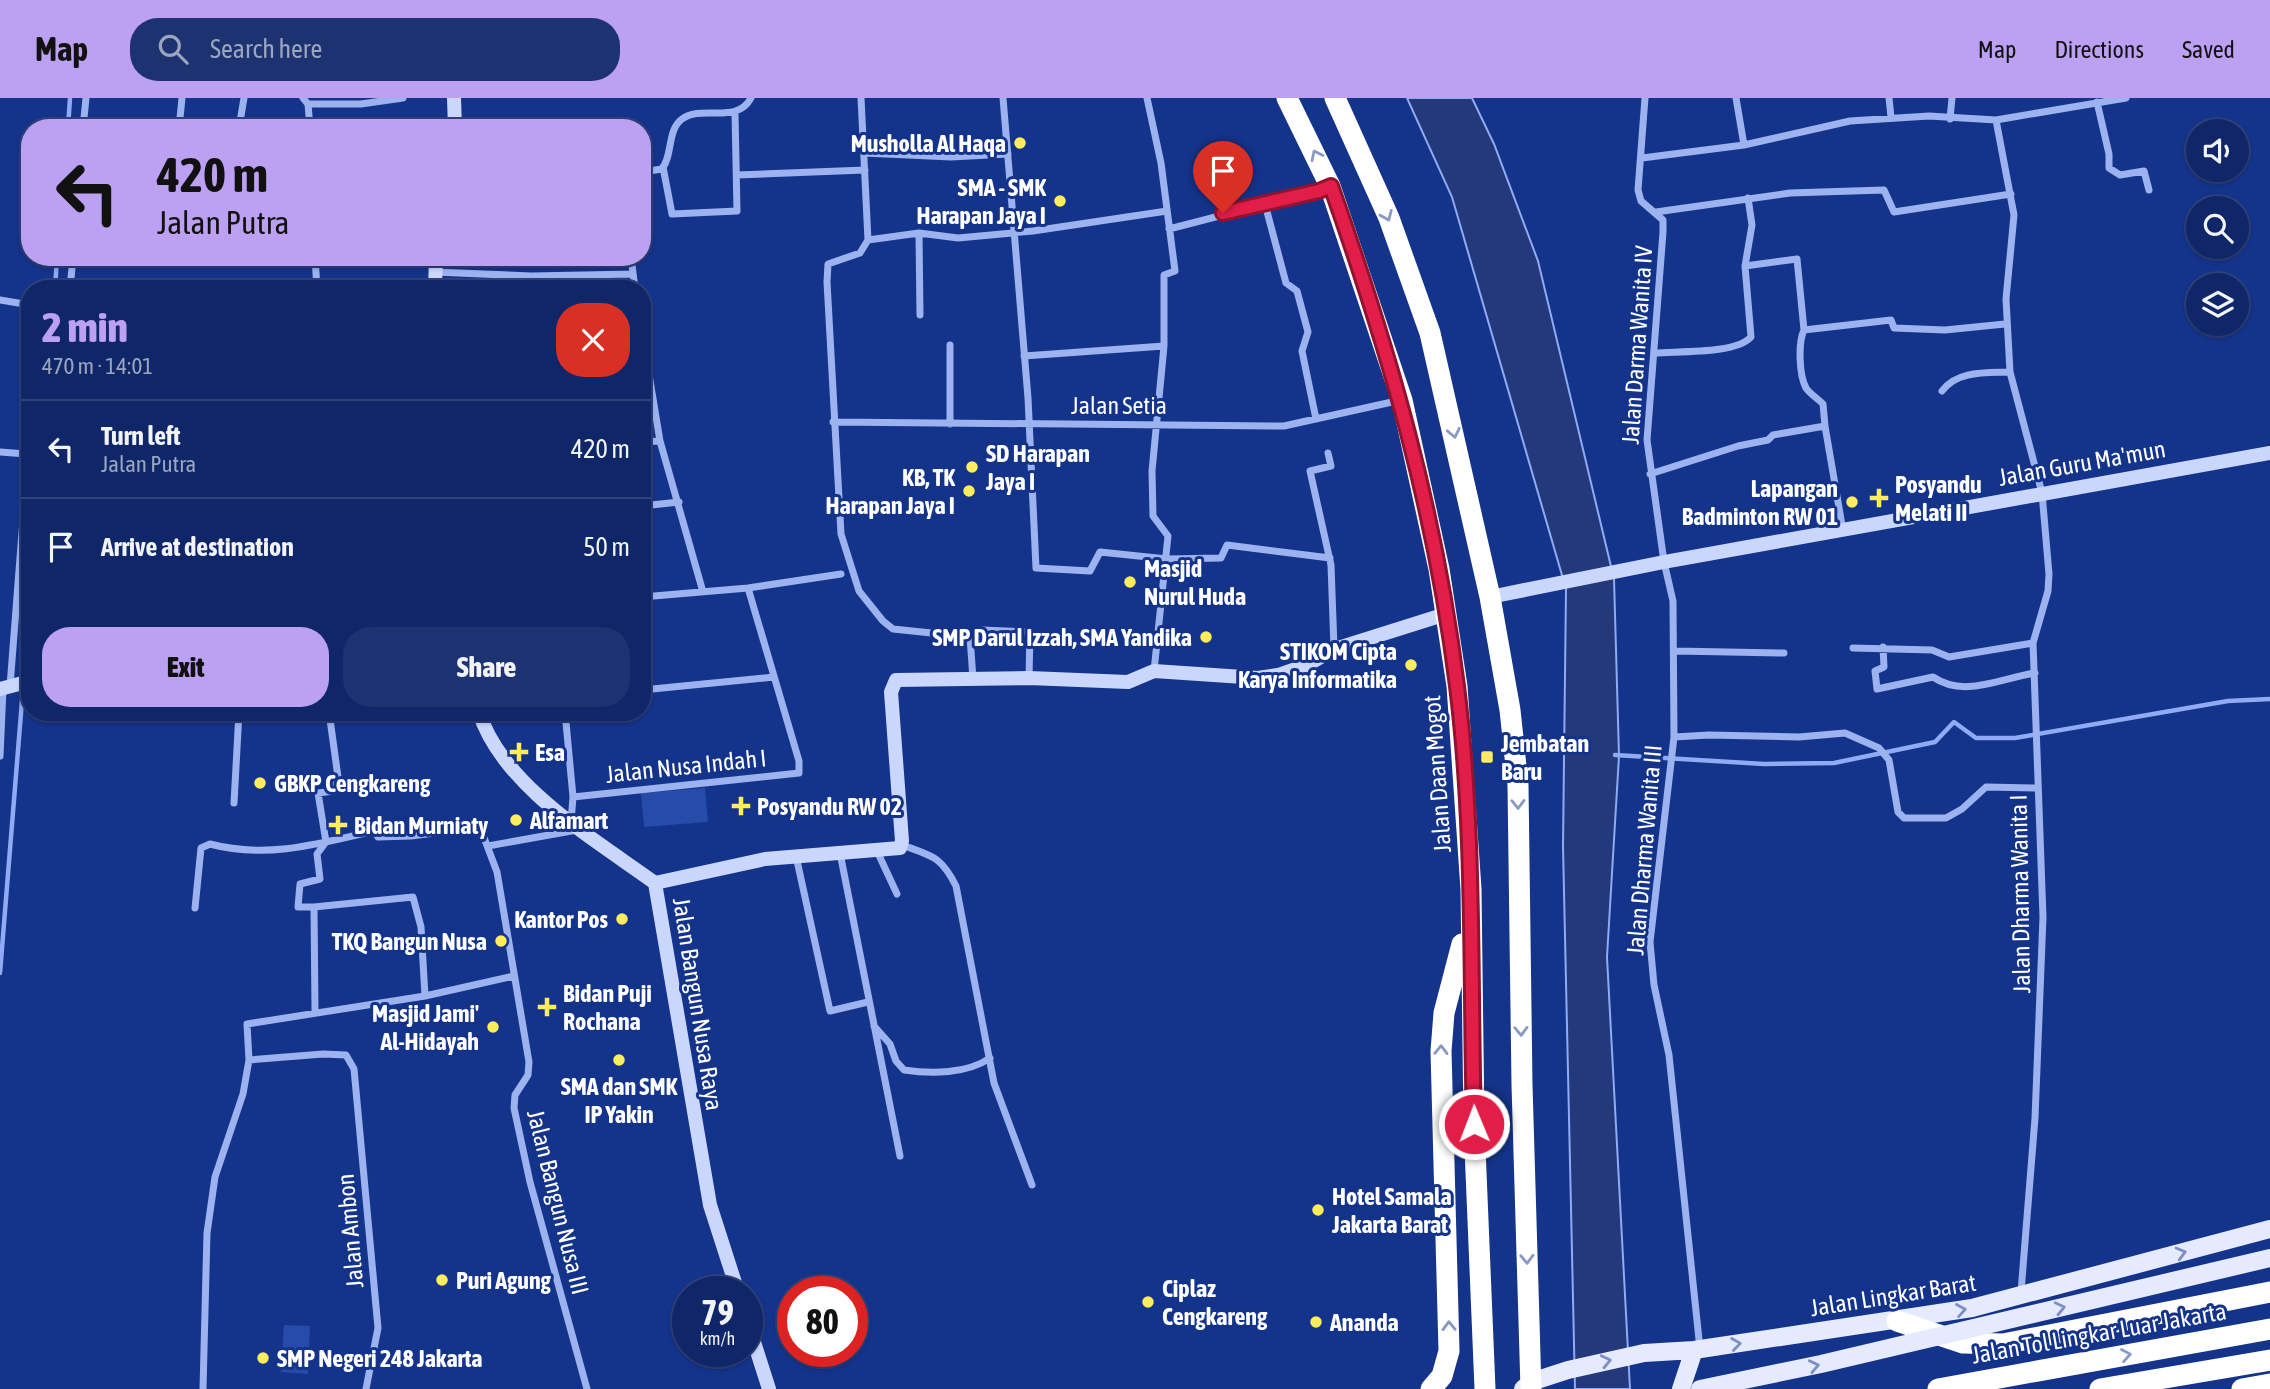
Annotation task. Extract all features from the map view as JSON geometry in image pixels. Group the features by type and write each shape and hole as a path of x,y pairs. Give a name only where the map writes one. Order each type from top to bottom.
{"highway":[{"name":"Jalan Daan Mogot","path":"1287,98 1331,186 1402,400 1422,484 1446,614 1460,712 1471,888 1474,1124 1485,1389"},
{"path":"1335,98 1389,218 1430,333 1490,597 1510,710 1518,785 1528,1387"},
{"path":"1431,1389 1442,1376 1449,1351 1441,1079 1444,1013 1462,948 1471,888"},
{"path":"1441,1079 1474,1124"},
{"path":"1897,1321 1963,1343 2003,1344 2270,1292"},
{"name":"Jalan Tol Lingkar Luar Jakarta","path":"1938,1389 2270,1329"},
{"path":"2100,1389 2270,1360"},
{"path":"2242,1389 2270,1384"}],"main road":[{"name":"Jalan Lingkar Barat","path":"1528,1387 1568,1370 1644,1353 1697,1350 1897,1321 2021,1296 2270,1229"},
{"name":"Jalan Lingkar Barat","path":"1700,1389 1821,1364 2270,1258"},
{"path":"1681,1389 1697,1350"}],"street":[{"path":"84,119 86,98"},
{"path":"180,119 182,98"},
{"path":"240,119 244,98"},
{"path":"309,119 306,101 361,104 403,98"},
{"path":"454,98 455,119"},
{"path":"651,170 663,167 667,163 675,125 685,117 735,113 751,98"},
{"path":"860,98 868,240 860,253 828,264 833,422 841,534 846,560 859,590 883,621 893,629 970,637 982,630 1030,632 1029,678"},
{"path":"1003,98 1029,424 1036,568 1090,571 1100,552 1167,559 1221,558 1227,545 1330,558"},
{"path":"1147,98 1161,163 1175,271 1164,275 1164,346 1159,423 1152,471 1153,516 1168,536 1154,671"},
{"name":"Jalan Darma Wanita IV","path":"1645,98 1638,190 1641,201 1662,220 1663,232 1647,440 1664,562"},
{"path":"1737,98 1744,145"},
{"path":"1889,98 1891,117"},
{"path":"1950,118 1952,98"},
{"path":"1642,158 1744,145 1850,121 1891,117 1996,120 2126,98"},
{"path":"2096,102 2109,168 2120,175 2144,171 2149,190"},
{"path":"663,167 672,214 737,211 735,113"},
{"name":"Jalan Dharma Wanita I","path":"1996,120 2014,215 2005,324 2010,372 2042,492 2049,583 2033,643 2043,917 2035,1118 2021,1296"},
{"path":"864,153 951,157 1007,154"},
{"path":"737,175 865,170"},
{"path":"1169,229 1331,186"},
{"path":"1656,212 1790,193 1884,190 1894,212 2011,194"},
{"path":"1655,353 1702,352 1749,340 1751,318 1745,266 1752,225 1748,198"},
{"path":"1265,204 1286,283 1297,291 1308,332 1302,351 1316,419"},
{"path":"868,240 919,233 958,238 1167,211"},
{"path":"919,233 920,315"},
{"path":"1745,266 1797,259 1804,330 1801,336 1803,376 1806,389 1823,404 1843,531"},
{"path":"445,266 531,276 633,275"},
{"path":"632,266 634,280"},
{"path":"0,300 21,304"},
{"path":"1804,330 1891,320 1894,328 1945,330 2005,324"},
{"path":"950,345 950,424"},
{"path":"1024,356 1164,346"},
{"path":"1942,391 1949,382 1970,374 2010,372"},
{"path":"651,394 660,441 704,592"},
{"name":"Jalan Setia","path":"833,422 1159,423 1266,427 1402,400"},
{"path":"1650,474 1738,446 1768,440 1773,435 1825,426"},
{"path":"651,442 660,441"},
{"path":"0,452 21,454"},
{"path":"1328,453 1331,466 1310,471 1330,558 1335,649"},
{"name":"Jalan Guru Ma'mun","path":"1490,597 1631,568 1843,531 2042,492 2270,453"},
{"path":"651,505 679,502"},
{"path":"0,756 21,524"},
{"name":"Jalan Dharma Wanita III","path":"1664,562 1673,601 1674,737 1650,942 1654,985 1669,1055 1697,1350"},
{"path":"651,596 748,588 841,574"},
{"path":"651,689 774,677 748,588"},
{"path":"902,845 891,687 901,679 1029,678 1128,681 1154,671 1258,678 1279,675 1307,665 1335,649 1446,614"},
{"path":"970,637 972,679"},
{"path":"1853,648 1932,650 1949,657 2033,643"},
{"path":"1882,647 1884,667 1875,671 1877,689 1933,677 1947,687 1964,689 2035,673"},
{"path":"1675,651 1783,653"},
{"name":"Jalan Nusa Indah I","path":"573,797 791,774 800,770 774,677"},
{"path":"234,803 239,721"},
{"path":"330,721 338,777 334,791 318,793 326,842 317,854 320,878 300,884 298,907 314,908 413,897 421,927 425,996"},
{"name":"Jalan Bangun Nusa Raya","path":"483,721 495,747 511,767 576,825 655,883 710,1205 732,1276"},
{"path":"488,846 576,825 566,721"},
{"path":"1674,737 1799,737 1845,733 1879,748 1889,760 1898,812 1904,818 1946,818 1962,809 1986,787 2038,788"},
{"name":"Jalan Bangun Nusa III","path":"326,842 374,831 378,837 411,836 480,827 497,872 530,1068 515,1095 514,1108 530,1181 587,1387"},
{"path":"195,908 201,848 210,844 239,852 288,850 326,842"},
{"path":"655,883 723,866 796,856 896,850 902,845"},
{"path":"902,845 936,858 946,865 956,887 995,1083 1032,1185"},
{"path":"877,851 897,894"},
{"path":"840,853 900,1156"},
{"path":"796,856 830,1011 868,1002"},
{"path":"314,908 315,1012"},
{"path":"203,1389 207,1233 215,1177 243,1094 249,1060 247,1024 425,996 514,976"},
{"path":"873,1025 890,1044 898,1065 904,1070 940,1072 976,1066 990,1058"},
{"name":"Jalan Ambon","path":"249,1060 323,1054 346,1055 354,1069 378,1328 366,1389"},
{"path":"762,1367 769,1389"}],"shaded area":[{"path":"1407,98 1472,98 1494,144 1538,261 1614,579 1619,756 1607,957 1630,1389 1575,1389 1563,846 1566,589 1452,197"},
{"path":"705,788 708,822 644,827 641,793"},
{"path":"284,1325 310,1326 308,1374 281,1372"}],"waterway":[{"path":"69,119 70,98"},
{"path":"56,266 56,280"},
{"path":"1615,755 1764,764 1834,763 1935,742 1954,722 1976,738 2015,738 2228,701 2270,699"},
{"path":"0,973 21,713"}],"place":[{"name":"Musholla Al Haqa","path":"1020,143"},
{"name":"SMA - SMK Harapan Jaya I","path":"1060,201"},
{"name":"SD Harapan Jaya I","path":"972,467"},
{"name":"KB, TK Harapan Jaya I","path":"969,491"},
{"name":"Posyandu Melati II","path":"1879,498"},
{"name":"Lapangan Badminton RW 01","path":"1852,502"},
{"name":"Masjid Nurul Huda","path":"1130,582"},
{"name":"SMP Darul Izzah, SMA Yandika","path":"1206,637"},
{"name":"STIKOM Cipta Karya Informatika","path":"1411,665"},
{"name":"Esa","path":"519,752"},
{"name":"Jembatan Baru","path":"1487,757"},
{"name":"GBKP Cengkareng","path":"260,783"},
{"name":"Posyandu RW 02","path":"741,806"},
{"name":"Alfamart","path":"516,820"},
{"name":"Bidan Murniaty","path":"338,825"},
{"name":"Kantor Pos","path":"622,919"},
{"name":"TKQ Bangun Nusa","path":"501,941"},
{"name":"Bidan Puji Rochana","path":"547,1007"},
{"name":"Masjid Jami' Al-Hidayah","path":"493,1027"},
{"name":"SMA dan SMK IP Yakin","path":"619,1060"},
{"name":"Hotel Samala Jakarta Barat","path":"1318,1210"},
{"name":"Puri Agung","path":"442,1280"},
{"name":"Ciplaz Cengkareng","path":"1148,1302"},
{"name":"Ananda","path":"1316,1322"},
{"name":"SMP Negeri 248 Jakarta","path":"263,1358"}],"route":[{"path":"1223,213 1331,186 1402,400 1439,569 1457,686 1471,888 1474,1124"}]}
